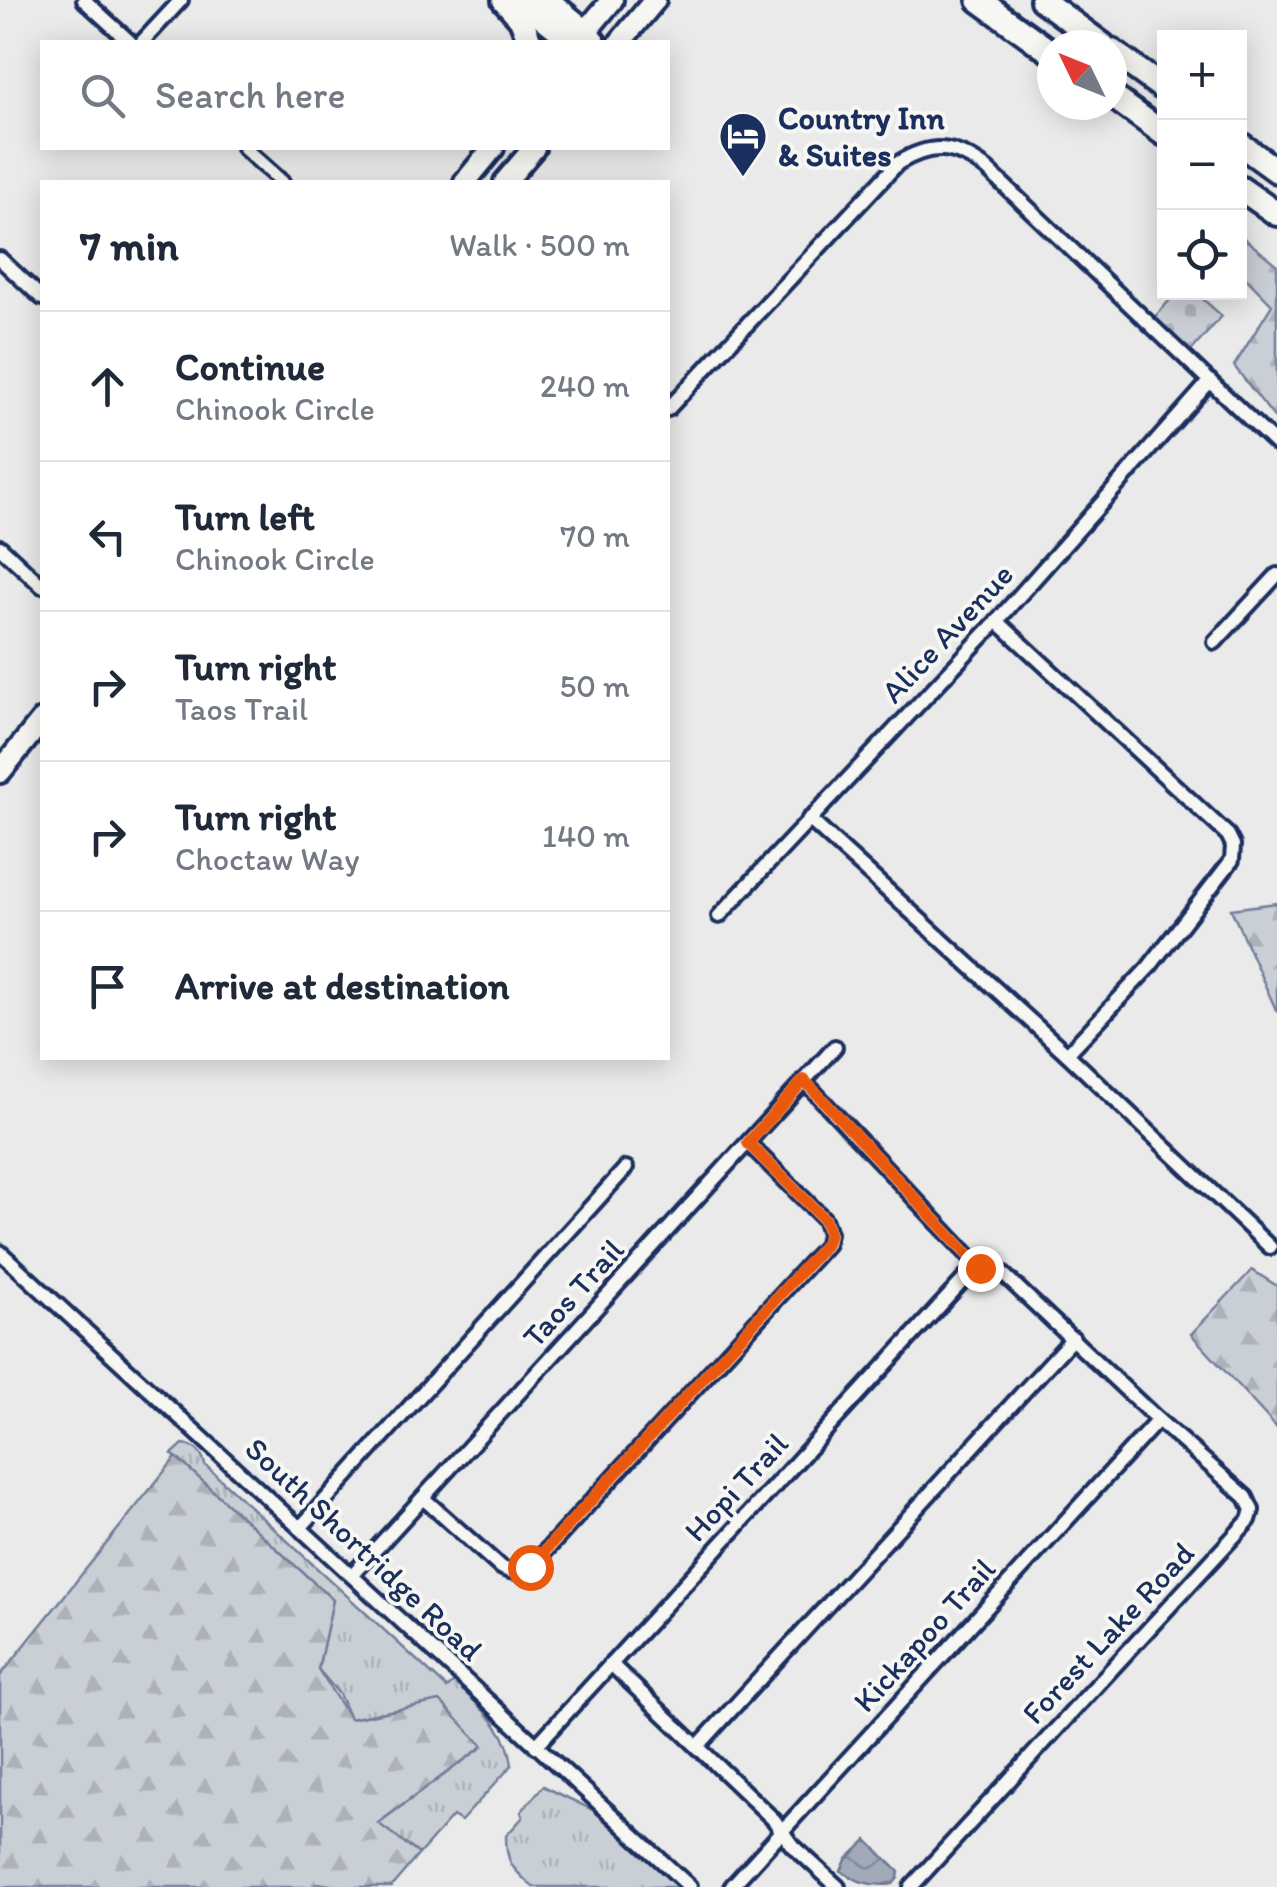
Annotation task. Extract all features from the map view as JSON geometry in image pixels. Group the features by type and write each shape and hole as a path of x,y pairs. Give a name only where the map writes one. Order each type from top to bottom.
{"highway":[{"path":"504,0 521,19 529,40"},
{"path":"521,0 583,40"},
{"path":"547,0 583,40"},
{"path":"979,0 1037,42"},
{"path":"1042,0 1083,30"},
{"path":"1127,62 1157,85"},
{"path":"1127,107 1157,129"},
{"path":"1247,149 1277,171"},
{"path":"1247,193 1277,214"}],"main road":[{"path":"583,40 612,0"},
{"path":"622,40 655,0"},
{"path":"467,180 491,150"},
{"path":"507,180 532,150"},
{"path":"0,772 40,722"}],"street":[{"path":"84,0 128,40"},
{"path":"144,40 181,0"},
{"path":"670,406 898,163 913,153 945,148 964,154 987,170 1277,445"},
{"path":"246,150 280,180"},
{"path":"0,259 40,296"},
{"name":"Alice Avenue","path":"719,916 998,621 1210,381"},
{"path":"0,547 40,584"},
{"path":"1214,642 1277,575"},
{"path":"998,621 1228,835 1234,849 1232,860 1148,967 1067,1054"},
{"path":"809,820 1067,1054 1270,1246"},
{"name":"Taos Trail","path":"352,1575 835,1047"},
{"path":"804,1080 980,1268 992,1267 1001,1272 1158,1420"},
{"path":"422,1498 500,1566 510,1572 530,1567 826,1244 829,1233 824,1219 748,1143"},
{"path":"300,1528 626,1168"},
{"name":"South Shortridge Road","path":"0,1252 690,1887"},
{"name":"Hopi Trail","path":"536,1746 968,1275 980,1268"},
{"path":"698,1746 1072,1338"},
{"name":"Kickapoo Trail","path":"730,1887 1158,1420"},
{"name":"Forest Lake Road","path":"911,1887 1249,1520 1252,1510 1246,1497 1158,1420"},
{"path":"611,1664 838,1887"}],"green space":[{"path":"1247,241 1277,265 1277,421 1234,366 1272,305 1247,279"},
{"path":"1170,300 1204,300 1222,316 1191,351 1154,318"},
{"path":"1277,903 1277,1012 1231,909"},
{"path":"1252,1270 1277,1286 1277,1428 1191,1334"},
{"path":"183,1444 198,1451 205,1465 447,1688 454,1682 499,1729 512,1765 461,1821 453,1816 419,1854 377,1824 482,1747 440,1701 350,1719 339,1694 318,1669 333,1600 172,1454"},
{"path":"176,1457 333,1600 318,1669 350,1719 440,1701 483,1746 378,1823 419,1854 391,1887 318,1883 312,1887 0,1887 0,1676"},
{"path":"543,1786 593,1810 678,1887 533,1887 512,1865 506,1836"}],"water":[{"path":"867,1840 899,1872 893,1884 865,1883 841,1871 846,1860"}],"place":[{"name":"Country Inn & Suites","path":"743,178"}],"route":[{"path":"530,1567 826,1244 829,1233 824,1219 748,1143 804,1080 980,1268"}]}
